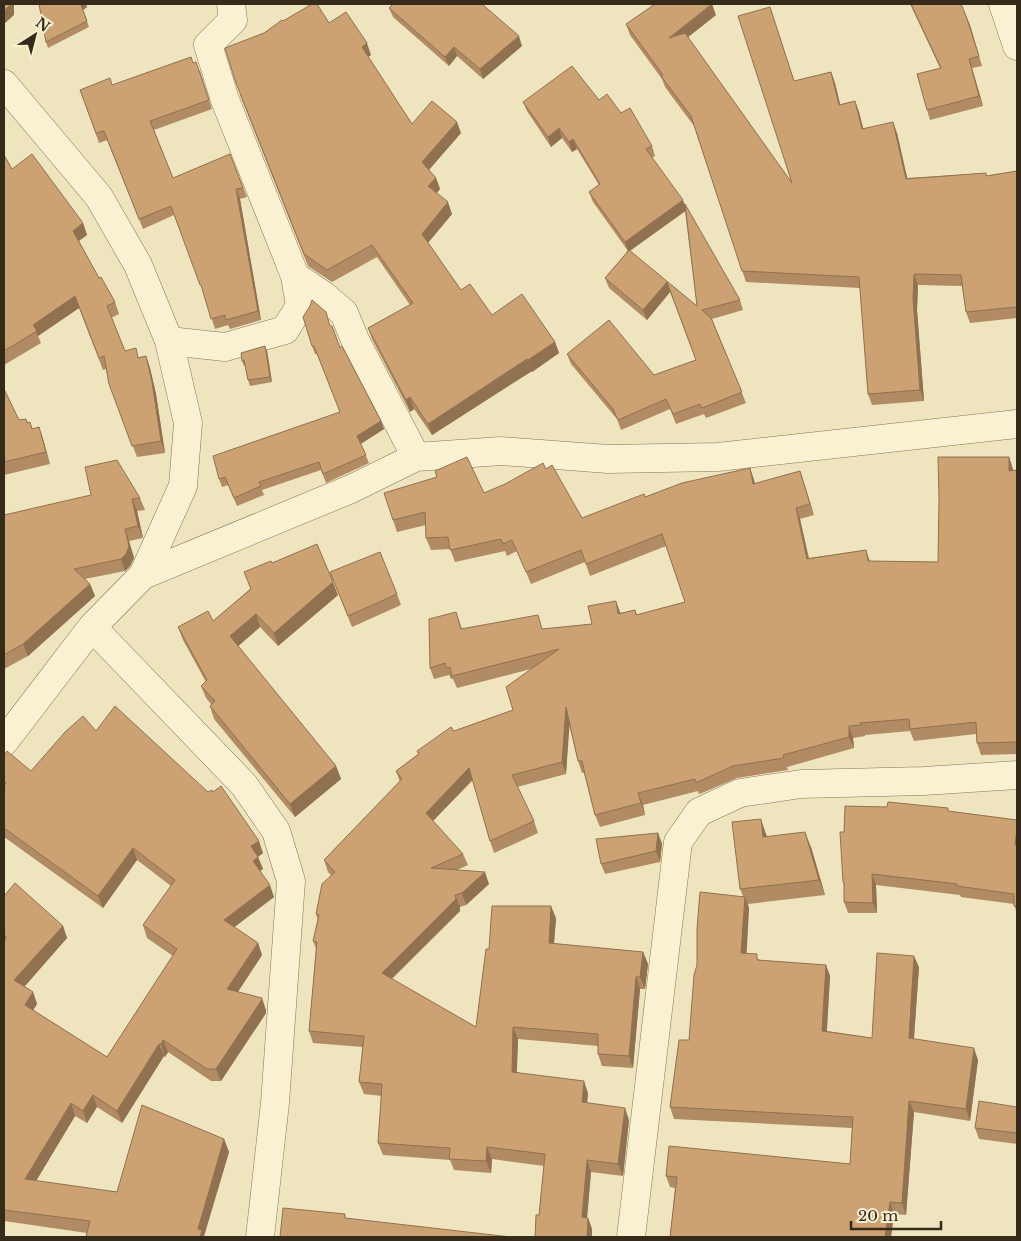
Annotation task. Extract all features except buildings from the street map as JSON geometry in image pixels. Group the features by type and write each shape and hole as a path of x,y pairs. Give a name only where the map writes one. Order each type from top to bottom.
{"street":[{"path":"169,341 224,347 285,330 300,306 295,276 225,100 208,45 233,20 231,4"},
{"path":"1003,4 1017,46"},
{"path":"4,84 99,197 138,265 169,341 188,423 182,486 143,575 92,627 4,742"},
{"path":"295,276 344,313 355,340 416,457"},
{"path":"143,575 351,489 416,457 501,451 608,459 718,457 1017,424"},
{"path":"92,627 244,785 276,832 291,881 274,1103 260,1237"},
{"path":"631,1237 678,842 700,812 740,793 801,784 924,781 1017,775"}]}
